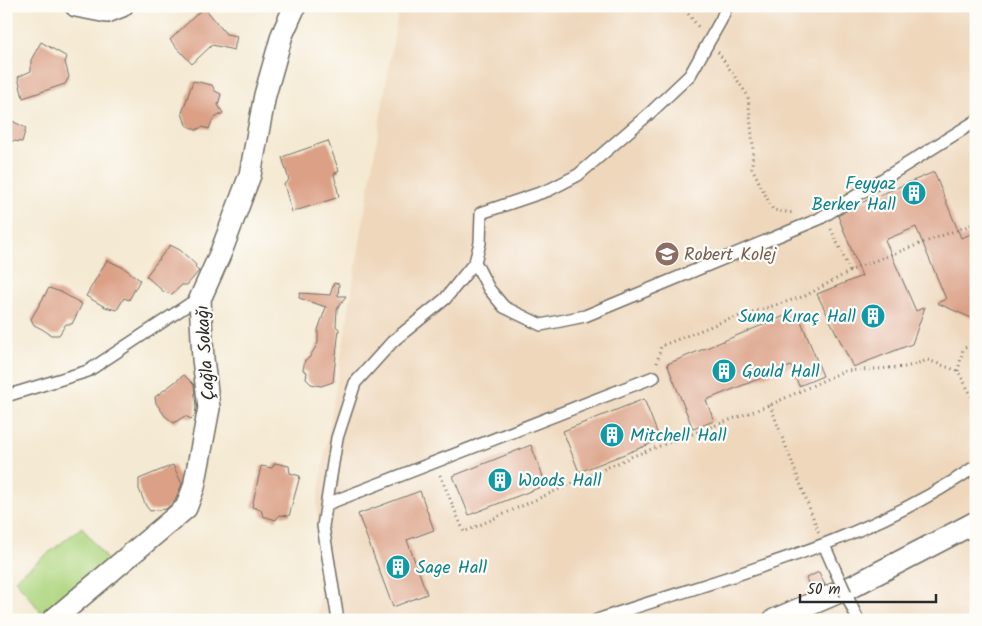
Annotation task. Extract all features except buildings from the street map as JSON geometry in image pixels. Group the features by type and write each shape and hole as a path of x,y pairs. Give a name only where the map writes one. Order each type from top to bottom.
{"street":[{"path":"76,6 107,12 122,6"},
{"name":"Çağla Sokağı","path":"53,620 186,508 194,487 209,408 203,359 200,297 221,252 250,175 265,95 282,35 295,6"},
{"path":"774,620 851,587 976,522"}],"lane":[{"path":"338,620 323,526 337,438 354,383 393,341 446,299 475,262 480,243 481,213 549,190 578,175 650,113 690,75 710,41 727,6"},
{"path":"475,262 489,289 504,307 541,325 585,316 814,220 976,121"},
{"path":"6,396 88,371 200,297"},
{"path":"327,504 654,377"},
{"path":"597,620 824,546 957,479 976,466"},
{"path":"824,546 858,620"}],"path":[{"path":"682,6 710,41 748,96 753,145 752,168 773,210 803,214 833,230 850,271"},
{"path":"654,377 661,346 724,321 805,296 850,271 976,223"},
{"path":"958,371 963,349 976,342"},
{"path":"434,462 464,532 633,456 770,405 844,371 906,367 928,360 958,371 976,404"},
{"path":"770,405 824,546"}],"shaded area":[{"name":"Robert Kolej","path":"399,6 976,6 976,620 317,620 319,606 317,502"}],"green space":[{"path":"82,527 110,564 44,616 15,579"}],"place":[{"name":"Feyyaz Berker Hall","path":"914,193"},
{"name":"Robert Kolej","path":"667,254"},
{"name":"Suna Kıraç Hall","path":"873,316"},
{"name":"Gould Hall","path":"724,371"},
{"name":"Mitchell Hall","path":"612,435"},
{"name":"Woods Hall","path":"500,480"},
{"name":"Sage Hall","path":"398,567"}]}
